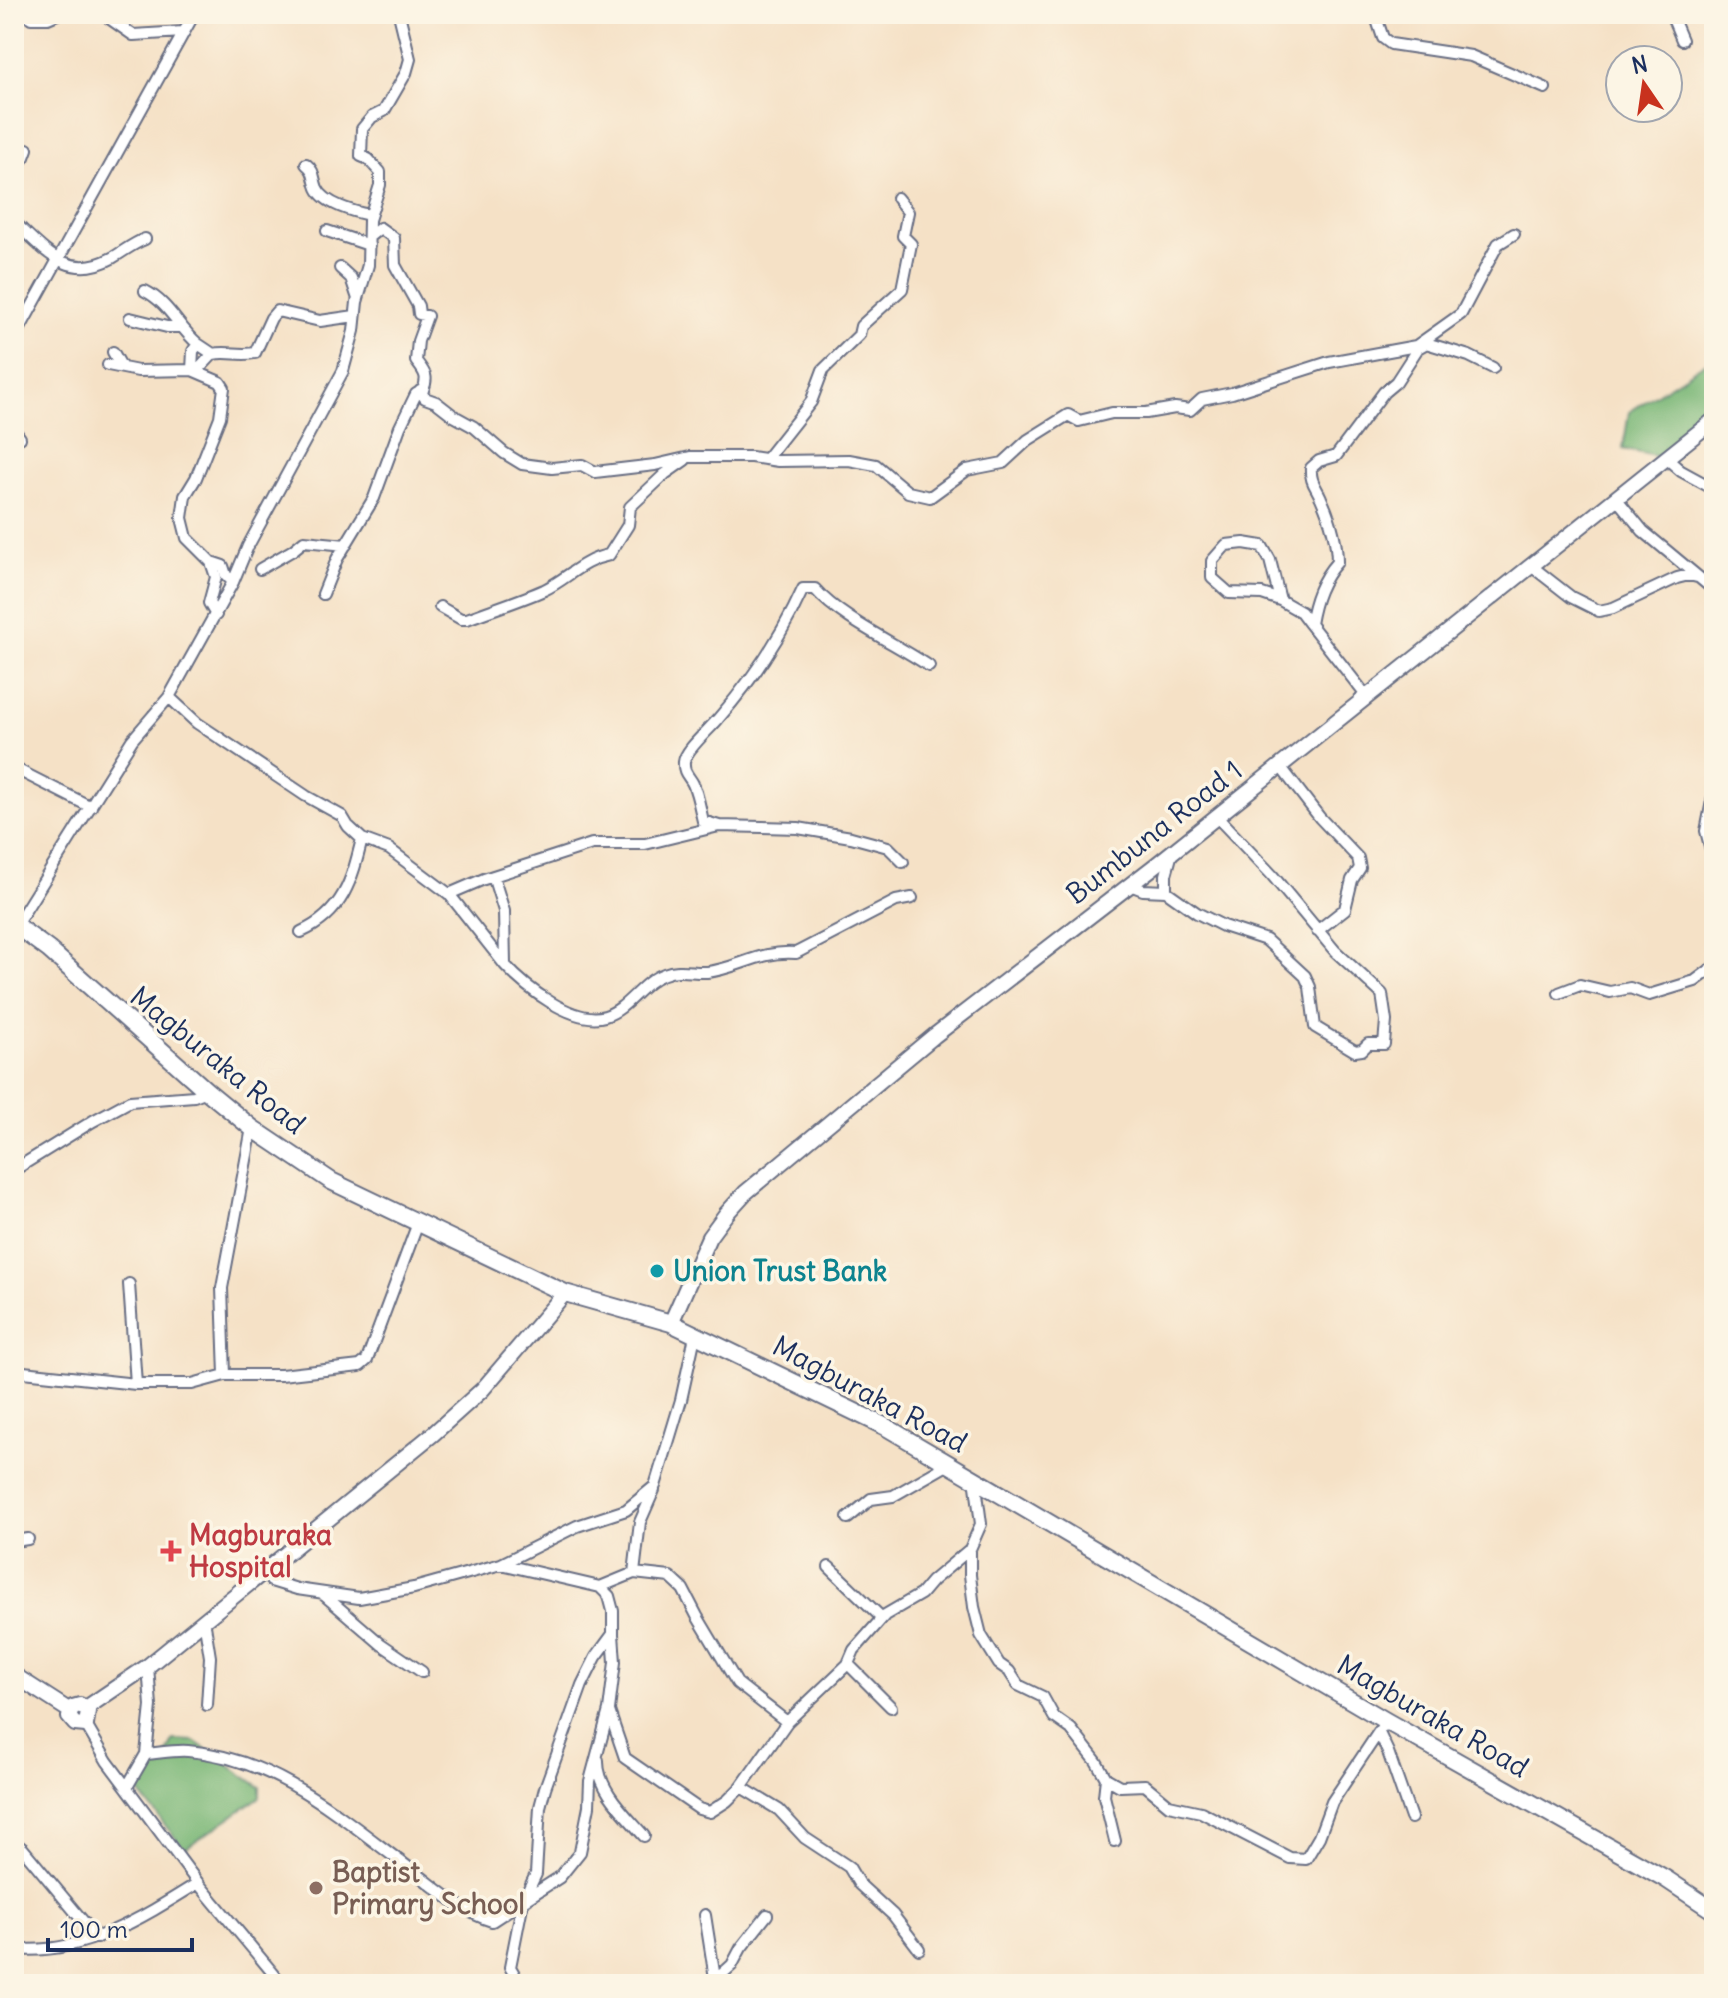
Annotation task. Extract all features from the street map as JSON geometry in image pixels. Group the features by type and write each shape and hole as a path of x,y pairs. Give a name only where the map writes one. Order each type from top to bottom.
{"main road":[{"name":"Bumbuna Road 1","path":"671,1323 709,1237 745,1193 934,1036 1172,852 1714,420"},
{"name":"Magburaka Road","path":"15,924 49,950 252,1128 331,1181 565,1293 671,1323 886,1427 975,1478 1382,1727 1666,1879 1714,1911"},
{"path":"86,1708 148,1666 433,1434 482,1390 565,1293"},
{"path":"14,1675 70,1711"},
{"path":"77,1705 86,1708 89,1715 86,1725 73,1723 69,1717 70,1711 77,1705"}],"street":[{"path":"31,18 48,18 57,14"},
{"path":"103,14 133,35 183,32"},
{"path":"14,339 194,14"},
{"path":"15,924 132,740 169,697 216,615 248,546 343,371 368,265 370,215 380,185 380,172 361,156 360,141 362,129 372,117 384,111 406,73 410,59 399,14"},
{"path":"1375,14 1383,38 1391,44 1471,56 1545,88"},
{"path":"1671,14 1682,40"},
{"path":"14,170 27,149"},
{"path":"306,164 312,168 319,192 324,197 352,211 370,215"},
{"path":"766,459 811,402 823,370 859,335 861,326 902,289 911,244 903,236 908,212 897,198"},
{"path":"14,222 59,261 80,266 111,258 145,239"},
{"path":"323,594 346,545 374,498 400,427 416,394 427,380 427,374 416,361 418,341 427,316 419,314 418,306 395,265 394,238 380,228 369,241"},
{"path":"327,231 369,241"},
{"path":"1310,624 1317,593 1327,573 1337,562 1337,545 1321,498 1310,480 1311,468 1319,461 1336,456 1384,392 1396,382 1421,344 1461,314 1498,244 1514,234"},
{"path":"340,268 351,278 358,299"},
{"path":"145,291 169,309 181,327 213,354"},
{"path":"108,365 138,371 198,370 213,354 227,351 240,356 255,353 277,311 320,321 355,316"},
{"path":"130,318 167,327 181,327"},
{"path":"192,370 193,351 198,344"},
{"path":"420,391 425,398 474,427 522,464 552,468 582,465 595,472 655,465 690,457 849,460 876,465 908,492 930,497 967,470 1003,463 1028,440 1068,415 1079,421 1112,413 1146,413 1175,408 1190,410 1202,399 1232,393 1329,362 1421,344 1469,356 1493,368"},
{"path":"113,352 121,366"},
{"path":"192,370 220,382 224,388 220,417 196,478 185,496 182,518 187,538 211,562 216,577 209,603 216,615"},
{"path":"440,607 461,619 467,619 546,589 576,567 609,555 628,525 630,507 665,474 690,457"},
{"path":"1666,458 1681,471 1714,489"},
{"path":"1616,498 1643,531 1714,590"},
{"path":"260,569 304,541 346,545"},
{"path":"1280,600 1270,560 1262,546 1244,543 1226,545 1212,561 1212,578 1229,593 1262,594 1301,612 1364,693 1360,701"},
{"path":"211,562 223,566 233,582"},
{"path":"1530,565 1571,597 1599,611 1613,608 1677,578 1697,577"},
{"path":"703,821 693,784 686,775 684,760 688,750 753,679 803,589 815,589 825,601 929,666"},
{"path":"169,697 197,723 306,796 342,816 362,839 389,849 449,894 505,965 534,992 579,1016 605,1016 662,974 707,972 779,951 796,953 896,901 912,898"},
{"path":"1280,766 1360,863 1345,909 1317,931"},
{"path":"14,768 91,807"},
{"path":"1714,791 1706,831 1714,861"},
{"path":"1130,885 1143,890 1166,891 1197,913 1223,926 1266,940 1305,976 1310,987 1315,1027 1355,1051 1362,1050 1368,1044 1384,1044 1386,1021 1382,994 1335,951 1272,875 1216,816"},
{"path":"703,821 719,826 798,828 851,837 888,847 903,862"},
{"path":"689,834 703,821"},
{"path":"449,894 493,876 592,844 645,844 719,826"},
{"path":"301,932 318,924 343,899 362,839"},
{"path":"1166,891 1166,875 1172,852"},
{"path":"493,876 504,911 505,965"},
{"path":"1559,993 1580,985 1610,992 1630,988 1649,995 1695,981 1714,967"},
{"path":"14,1170 130,1101 194,1096 207,1091"},
{"path":"225,1375 222,1288 252,1128"},
{"path":"14,1371 136,1384 192,1384 225,1375 281,1375 360,1366 367,1360 418,1223"},
{"path":"129,1284 136,1384"},
{"path":"634,1573 640,1522 655,1486 681,1400 695,1336"},
{"path":"848,1518 871,1499 893,1496 949,1464"},
{"path":"609,1710 625,1758 699,1809 710,1812 741,1787 787,1722 848,1664 854,1650 882,1618 921,1594 970,1549 981,1524 975,1478"},
{"path":"271,1581 359,1598 431,1584 501,1564 577,1526 626,1510 655,1486"},
{"path":"14,1541 28,1539"},
{"path":"970,1549 974,1607 987,1648 1018,1685 1043,1697 1054,1717 1071,1729 1106,1778 1120,1786 1145,1785 1169,1805 1201,1812 1299,1860 1306,1859 1319,1837 1332,1802 1382,1727"},
{"path":"146,1754 186,1751 228,1757 264,1770 322,1801 385,1852 472,1915 492,1921 560,1877 580,1852 589,1806 590,1781 609,1710 615,1662 613,1611 609,1596 600,1587 501,1564"},
{"path":"829,1567 882,1618"},
{"path":"600,1587 634,1573 670,1577 683,1589 737,1683 787,1722"},
{"path":"322,1593 422,1672"},
{"path":"349,1617 359,1598"},
{"path":"204,1619 210,1657 207,1705"},
{"path":"520,1984 510,1967 523,1901 536,1874 540,1807 582,1685 596,1657 613,1634"},
{"path":"848,1664 891,1707"},
{"path":"127,1787 146,1754 151,1706 148,1666"},
{"path":"86,1725 127,1787 198,1883 282,1984"},
{"path":"1382,1727 1411,1818"},
{"path":"599,1750 598,1766 607,1791 644,1836"},
{"path":"1106,1778 1104,1796 1115,1841"},
{"path":"741,1787 779,1810 805,1838 849,1867 859,1884 893,1915 919,1949"},
{"path":"14,1842 97,1938"},
{"path":"14,1949 35,1951 97,1938 198,1883"},
{"path":"705,1915 715,1983"},
{"path":"715,1983 732,1965 767,1915"}],"green space":[{"path":"1714,357 1714,414 1659,457 1623,449 1629,412"},
{"path":"173,1740 194,1741 260,1787 260,1797 184,1849 133,1785 151,1755 165,1759"}],"place":[{"name":"Union Trust Bank","path":"657,1271"},
{"name":"Magburaka Hospital","path":"171,1551"},
{"name":"Baptist Primary School","path":"316,1888"}]}
